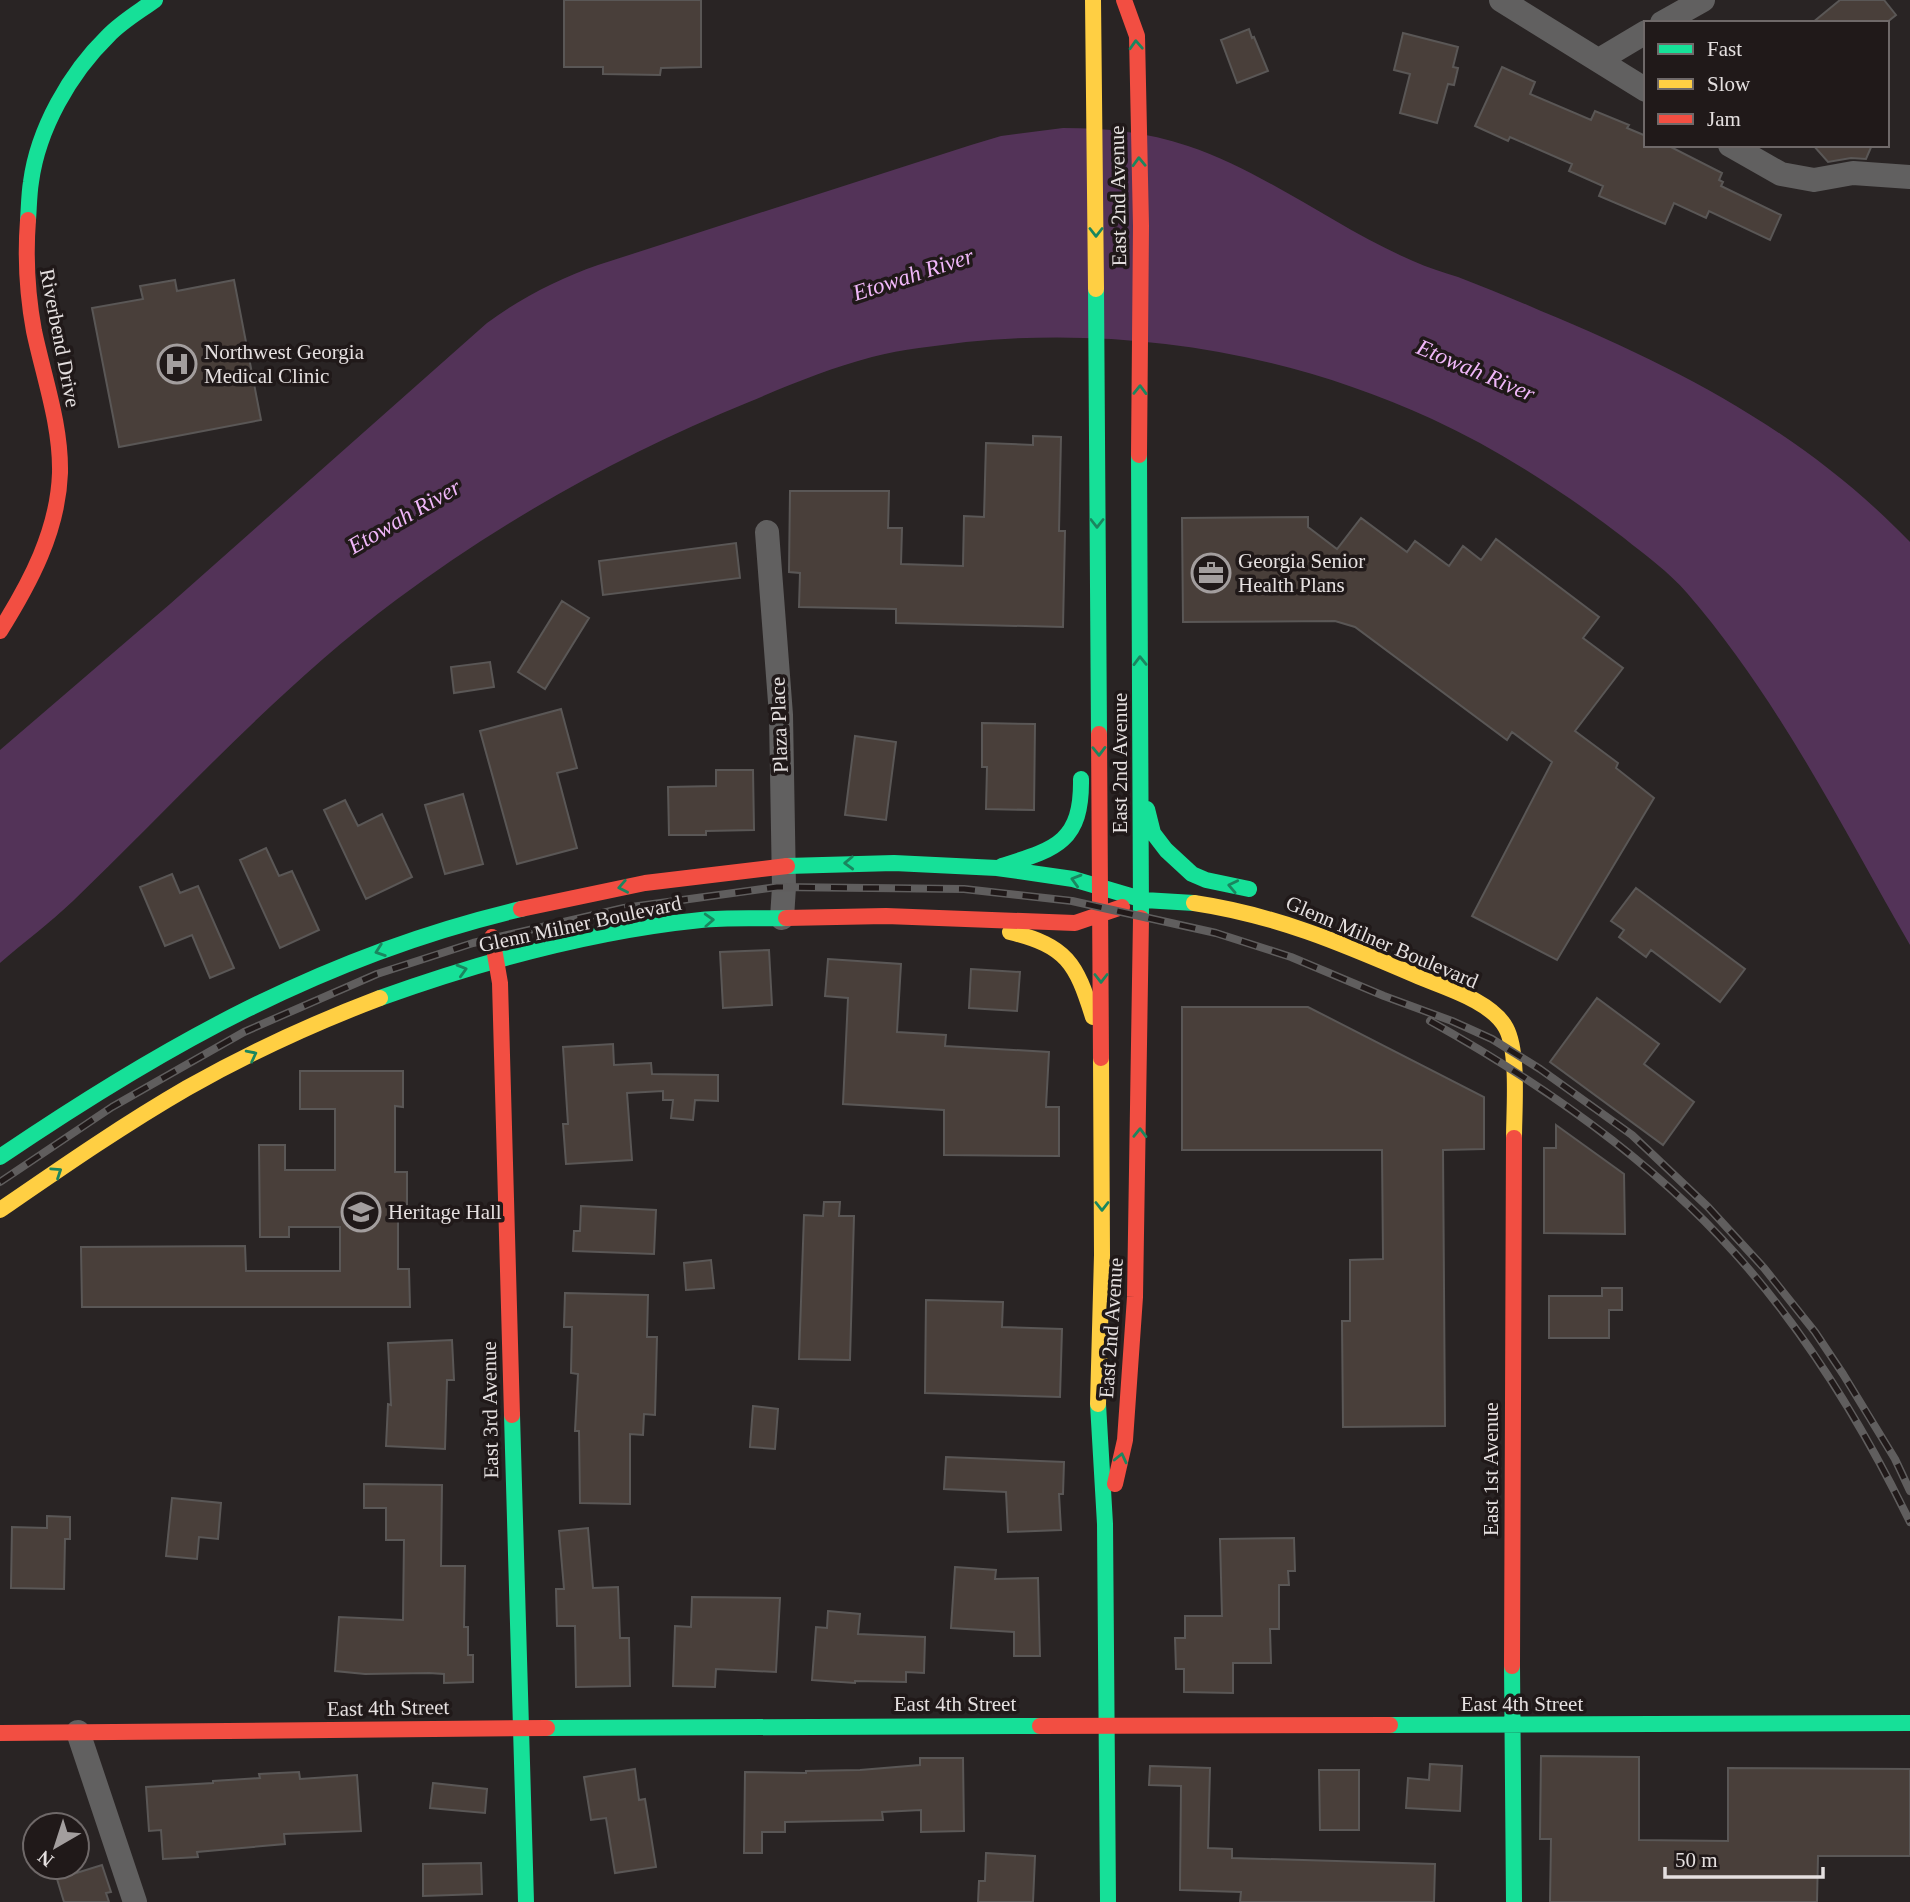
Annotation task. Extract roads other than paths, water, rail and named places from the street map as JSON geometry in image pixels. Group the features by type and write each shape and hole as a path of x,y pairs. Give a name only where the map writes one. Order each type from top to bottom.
{"street":[{"name":"Riverbend Drive","path":"0,631 28,587 51,530 60,474 54,413 34,330 24,264 31,180 43,137 62,97 83,64 109,34 155,0"},
{"name":"East 2nd Avenue","path":"1093,0 1101,888 1102,1255 1098,1405 1105,1524 1108,1902"},
{"name":"East 2nd Avenue","path":"1105,1524 1125,1440 1135,1297 1141,1042 1141,226 1137,36 1124,0"},
{"path":"1502,0 1644,89"},
{"path":"1666,21 1703,0"},
{"path":"1599,60 1644,33"},
{"path":"1734,147 1781,174 1814,180 1853,173 1910,177"},
{"name":"Plaza Place","path":"767,533 780,715 782,918"},
{"path":"1083,733 1084,720 1098,695"},
{"path":"993,869 1041,853 1055,845 1074,826 1080,808 1082,758"},
{"path":"1142,788 1153,833 1180,864 1206,880 1265,893"},
{"name":"Glenn Milner Boulevard","path":"0,1157 155,1055 227,1017 356,959 430,934 539,904 646,883 783,867 891,862 993,869 1068,877 1141,899 1195,902 1247,912 1321,935 1459,994 1490,1011 1503,1023 1509,1037"},
{"name":"Glenn Milner Boulevard","path":"0,1210 187,1088 284,1038 418,984 497,960 624,932 702,920 938,917 1075,923 1141,899"},
{"name":"East 3rd Avenue","path":"490,917 500,984 526,1902"},
{"path":"938,917 1031,937 1048,943 1062,953 1076,971 1101,1041"},
{"path":"1372,940 1400,969"},
{"name":"East 1st Avenue","path":"1509,1037 1514,1077 1514,1902"},
{"name":"East 4th Street","path":"0,1733 1105,1724 1512,1726 1910,1723"},
{"path":"78,1732 135,1902"}],"water":[{"name":"Etowah River","path":"1063,128 1142,134 1173,141 1217,157 1385,248 1424,266 1521,302 1691,380 1783,436 1870,503 1910,542 1910,945 1807,763 1751,675 1720,633 1673,578 1578,505 1531,473 1458,431 1377,396 1320,376 1204,349 1085,338 1026,338 907,350 872,357 825,372 656,443 522,515 437,570 352,634 310,670 269,707 73,901 0,963 0,750 170,604 487,323 540,290 598,265 1001,136"}],"railway":[{"path":"0,1182 112,1107 244,1032 377,974 473,943 624,908 777,887 964,889 1072,901 1216,933 1291,957 1452,1021 1492,1039 1540,1069 1632,1135 1708,1207 1764,1268 1815,1332 1843,1374 1895,1459 1910,1491"},
{"path":"1430,1021 1499,1061 1565,1105 1629,1153 1723,1240 1814,1354 1865,1437 1910,1522"}],"place":[{"name":"Northwest Georgia Medical Clinic","path":"177,364"},
{"name":"Georgia Senior Health Plans","path":"1211,573"},
{"name":"Heritage Hall","path":"361,1212"}]}
